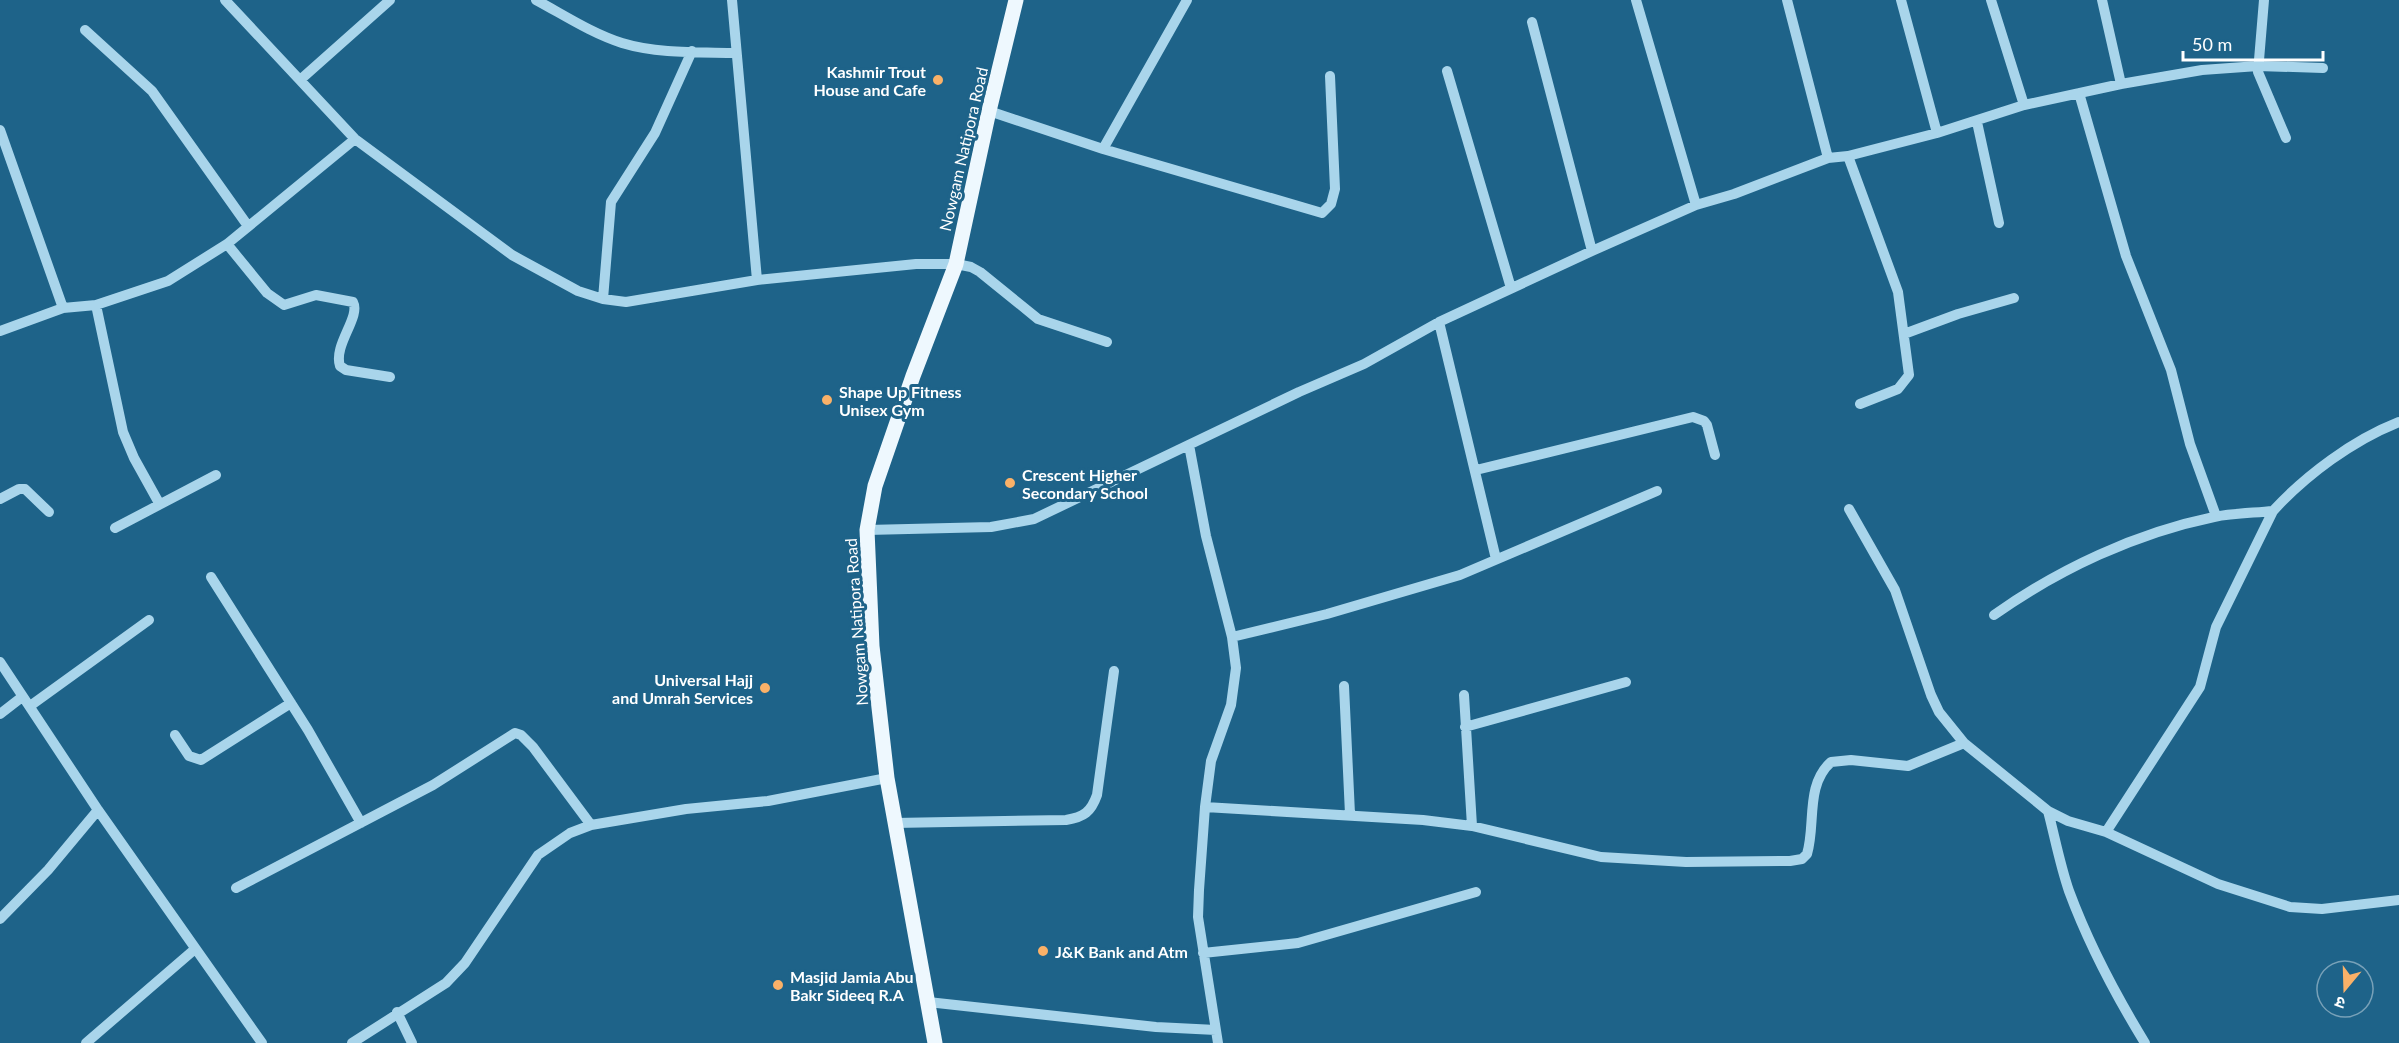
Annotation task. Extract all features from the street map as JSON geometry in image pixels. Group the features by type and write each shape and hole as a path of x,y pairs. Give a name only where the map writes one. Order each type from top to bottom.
{"main road":[{"name":"Nowgam Natipora Road","path":"935,1043 887,778 872,646 867,530 875,486 913,376 956,264 988,111 1016,0"}],"street":[{"path":"225,0 355,139 512,255 578,291 603,299 626,302 649,300 757,280 916,264 956,264 980,272 1038,319 1107,342"},
{"path":"300,80 390,0"},
{"path":"536,0 598,34 624,44 736,53"},
{"path":"732,0 757,280"},
{"path":"1103,149 1187,0"},
{"path":"1636,0 1696,205"},
{"path":"1787,0 1828,158"},
{"path":"1901,0 1937,133"},
{"path":"1991,0 2024,105"},
{"path":"2102,0 2121,84"},
{"path":"2264,0 2258,66 2262,83 2286,138"},
{"path":"1532,22 1592,251"},
{"path":"85,30 152,91 248,226"},
{"path":"603,299 611,202 655,133 692,51"},
{"path":"867,530 991,526 1034,519 1364,364 1438,322 1592,251 1696,205 1734,194 1828,158 1848,156 1937,133 2024,105 2121,84 2202,70 2258,66 2323,68"},
{"path":"1447,71 1511,288"},
{"path":"988,111 1103,149 1322,213 1331,204 1335,189 1330,76"},
{"path":"2079,93 2126,256 2171,370 2190,444 2216,516"},
{"path":"1977,122 2000,223"},
{"path":"0,130 63,308"},
{"path":"0,331 63,308 96,305 168,281 227,244 355,139"},
{"path":"1848,156 1898,292 1909,375 1907,381 1898,389 1860,404"},
{"path":"227,244 267,293 284,304 316,295 353,302 355,310 338,351 340,366 346,370 390,377"},
{"path":"1904,334 1958,314 2014,298"},
{"path":"96,305 123,432 134,458 159,503"},
{"path":"1438,322 1496,559"},
{"path":"1476,470 1693,417 1704,421 1715,455"},
{"path":"2106,832 2200,687 2219,621 2273,511 2285,498 2338,457 2372,434 2399,422"},
{"path":"1189,445 1206,536 1232,637 1236,668 1235,688 1211,761 1205,807 1198,917 1218,1043"},
{"path":"115,528 216,475"},
{"path":"0,499 19,489 25,489 49,512"},
{"path":"1232,637 1417,589 1460,575 1657,491"},
{"path":"1849,509 1895,590 1939,712 1964,743 2048,811 2068,821 2106,832 2218,884 2289,907 2322,909 2399,900"},
{"path":"1994,615 2029,591 2128,543 2172,527 2216,516 2273,511"},
{"path":"211,577 291,703 361,823"},
{"path":"30,706 149,620"},
{"path":"0,662 98,810 261,1043"},
{"path":"894,823 1066,820 1087,814 1097,795 1114,671"},
{"path":"1466,727 1626,682"},
{"path":"1344,686 1350,814"},
{"path":"1464,695 1472,826"},
{"path":"0,714 22,697"},
{"path":"175,735 189,756 201,760 291,703"},
{"path":"236,888 433,785 516,733 533,747 591,825"},
{"path":"1205,807 1350,814 1472,826 1601,857 1686,862 1791,861 1802,859 1807,854 1813,798 1820,774 1831,762 1851,760 1908,766 1964,743"},
{"path":"352,1043 397,1012 446,983 465,963 538,855 570,832 591,825 687,809 768,801 887,778"},
{"path":"0,919 41,878 98,810"},
{"path":"2048,811 2068,889 2085,931 2104,974 2145,1043"},
{"path":"1203,952 1298,943 1476,892"},
{"path":"86,1043 195,949"},
{"path":"928,1002 1156,1027 1216,1030"},
{"path":"397,1012 412,1043"}],"place":[{"name":"Kashmir Trout House and Cafe","path":"938,80"},
{"name":"Shape Up Fitness Unisex Gym","path":"827,400"},
{"name":"Crescent Higher Secondary School","path":"1010,483"},
{"name":"Universal Hajj and Umrah Services","path":"765,688"},
{"name":"J&K Bank and Atm","path":"1043,951"},
{"name":"Masjid Jamia Abu Bakr Sideeq R.A","path":"778,985"}]}
